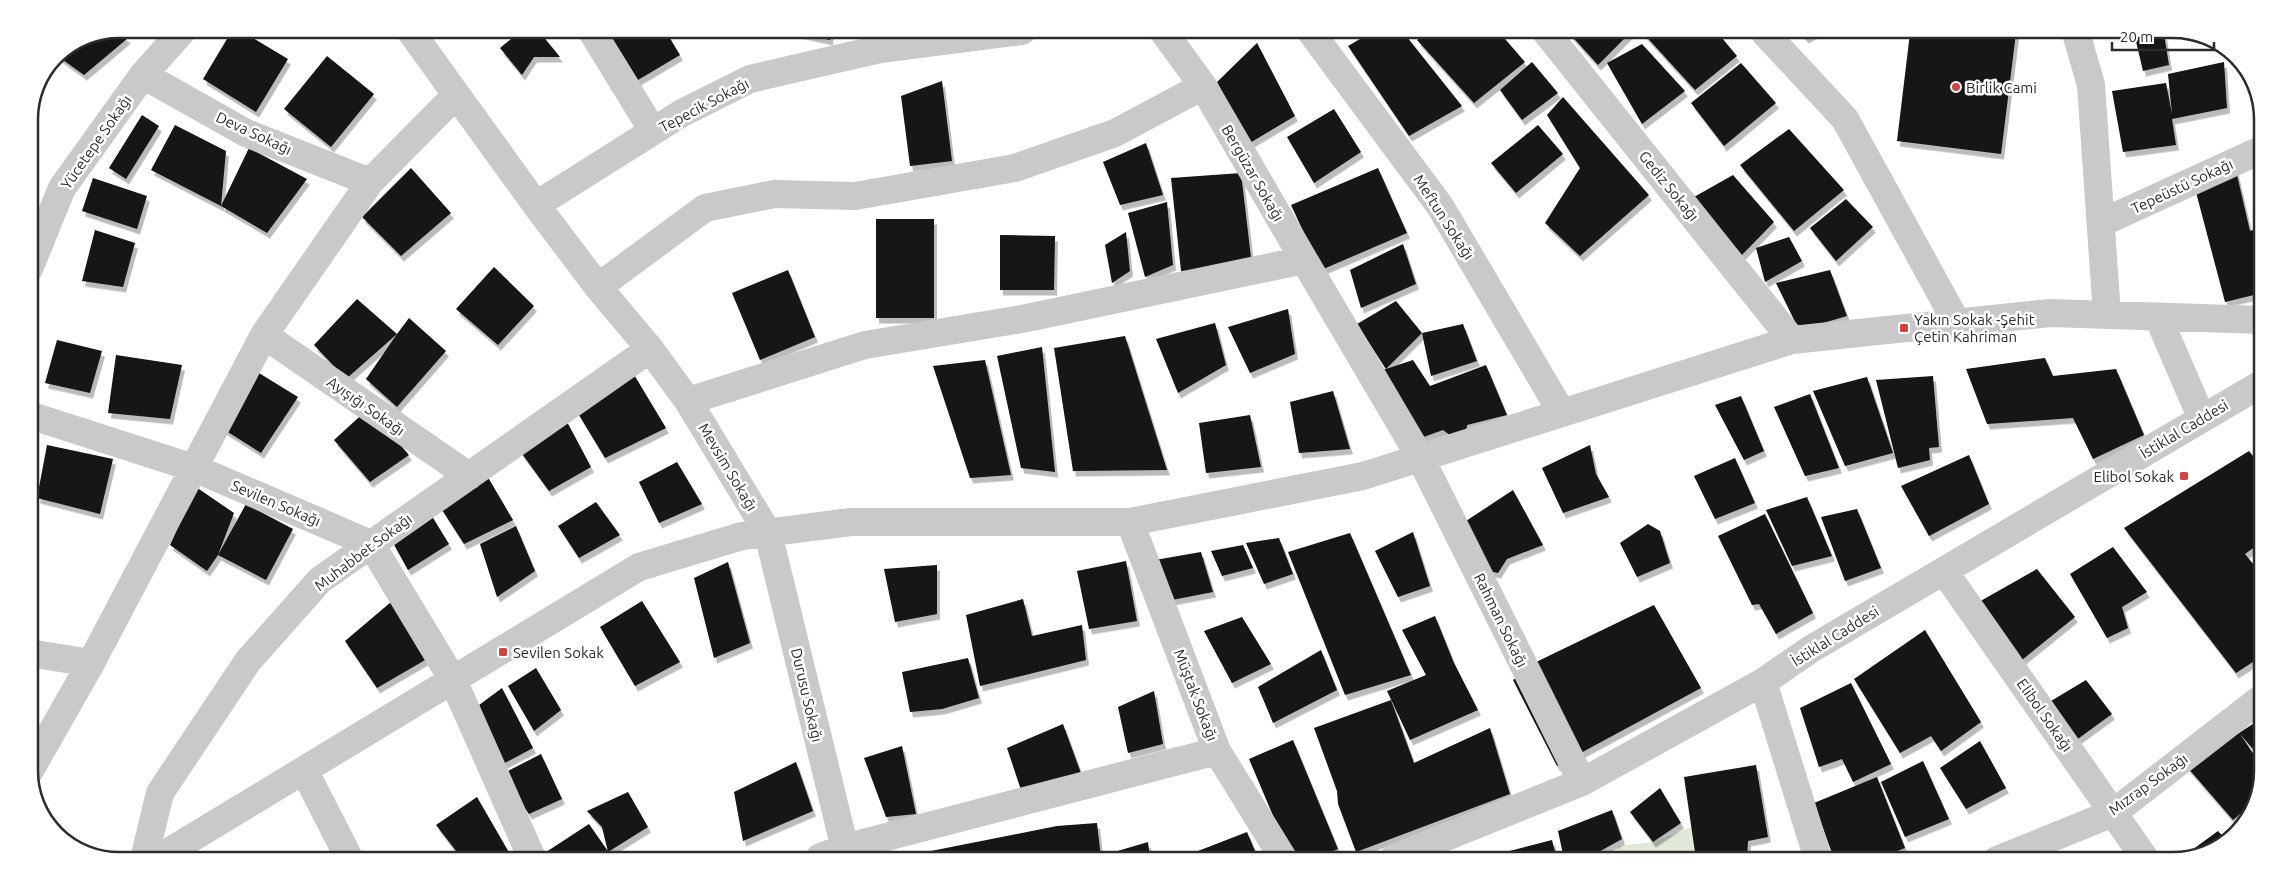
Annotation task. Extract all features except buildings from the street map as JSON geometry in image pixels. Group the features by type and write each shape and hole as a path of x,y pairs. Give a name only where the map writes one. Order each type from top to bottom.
{"street":[{"name":"Yücetepe Sokağı","path":"38,247 62,188 143,75 176,38"},
{"path":"418,38 456,95 598,288 706,208 774,194 855,196 1016,168 1115,133 1203,86"},
{"path":"596,38 653,131"},
{"name":"Tepecik Sokağı","path":"536,206 682,113 750,79 880,49 952,38"},
{"name":"Bergüzar Sokağı","path":"1169,38 1203,86 1420,458"},
{"name":"Meftun Sokağı","path":"1315,38 1440,206 1562,413"},
{"name":"Gediz Sokağı","path":"1551,38 1792,340"},
{"path":"1770,38 1845,119 1957,323"},
{"path":"2077,38 2091,85 2107,315"},
{"name":"Deva Sokağı","path":"143,75 246,133 370,182"},
{"path":"38,756 91,664 264,335 370,182 456,95"},
{"name":"Tepeüstü Sokağı","path":"2101,223 2254,153"},
{"path":"688,401 865,345 1022,320 1304,260"},
{"name":"Mevsim Sokağı","path":"598,288 650,350 688,401 768,533"},
{"path":"169,852 640,567 742,536 851,522 1130,522 1363,476 1792,340 2050,313 2254,320"},
{"path":"2158,317 2202,418"},
{"name":"Ayışığı Sokağı","path":"264,335 469,476"},
{"name":"Muhabbet Sokağı","path":"146,852 160,793 248,661 320,580 650,350"},
{"name":"İstiklal Caddesi","path":"1409,852 1582,782 1763,682 1810,649 2254,388"},
{"name":"Sevilen Sokağı","path":"38,418 194,468 371,544"},
{"name":"Rahman Sokağı","path":"1420,458 1582,782"},
{"name":"Müştak Sokağı","path":"1130,522 1217,752 1279,852"},
{"name":"Durusu Sokağı","path":"768,533 837,852"},
{"path":"371,544 453,680 529,852"},
{"name":"Elibol Sokağı","path":"1944,571 2140,852"},
{"path":"38,655 91,664"},
{"path":"1763,682 1816,852"},
{"name":"Mızrap Sokağı","path":"2016,852 2113,813 2254,704"},
{"path":"844,852 1217,752"},
{"path":"304,770 346,852"}],"shaded area":[{"path":"1692,827 1696,852 1616,852 1618,846 1653,842"}],"place":[{"name":"Birlik Cami","path":"1956,87"},
{"name":"Yakın Sokak -Şehit Çetin Kahriman","path":"1904,328"},
{"name":"Elibol Sokak","path":"2184,476"},
{"name":"Sevilen Sokak","path":"503,652"}]}
